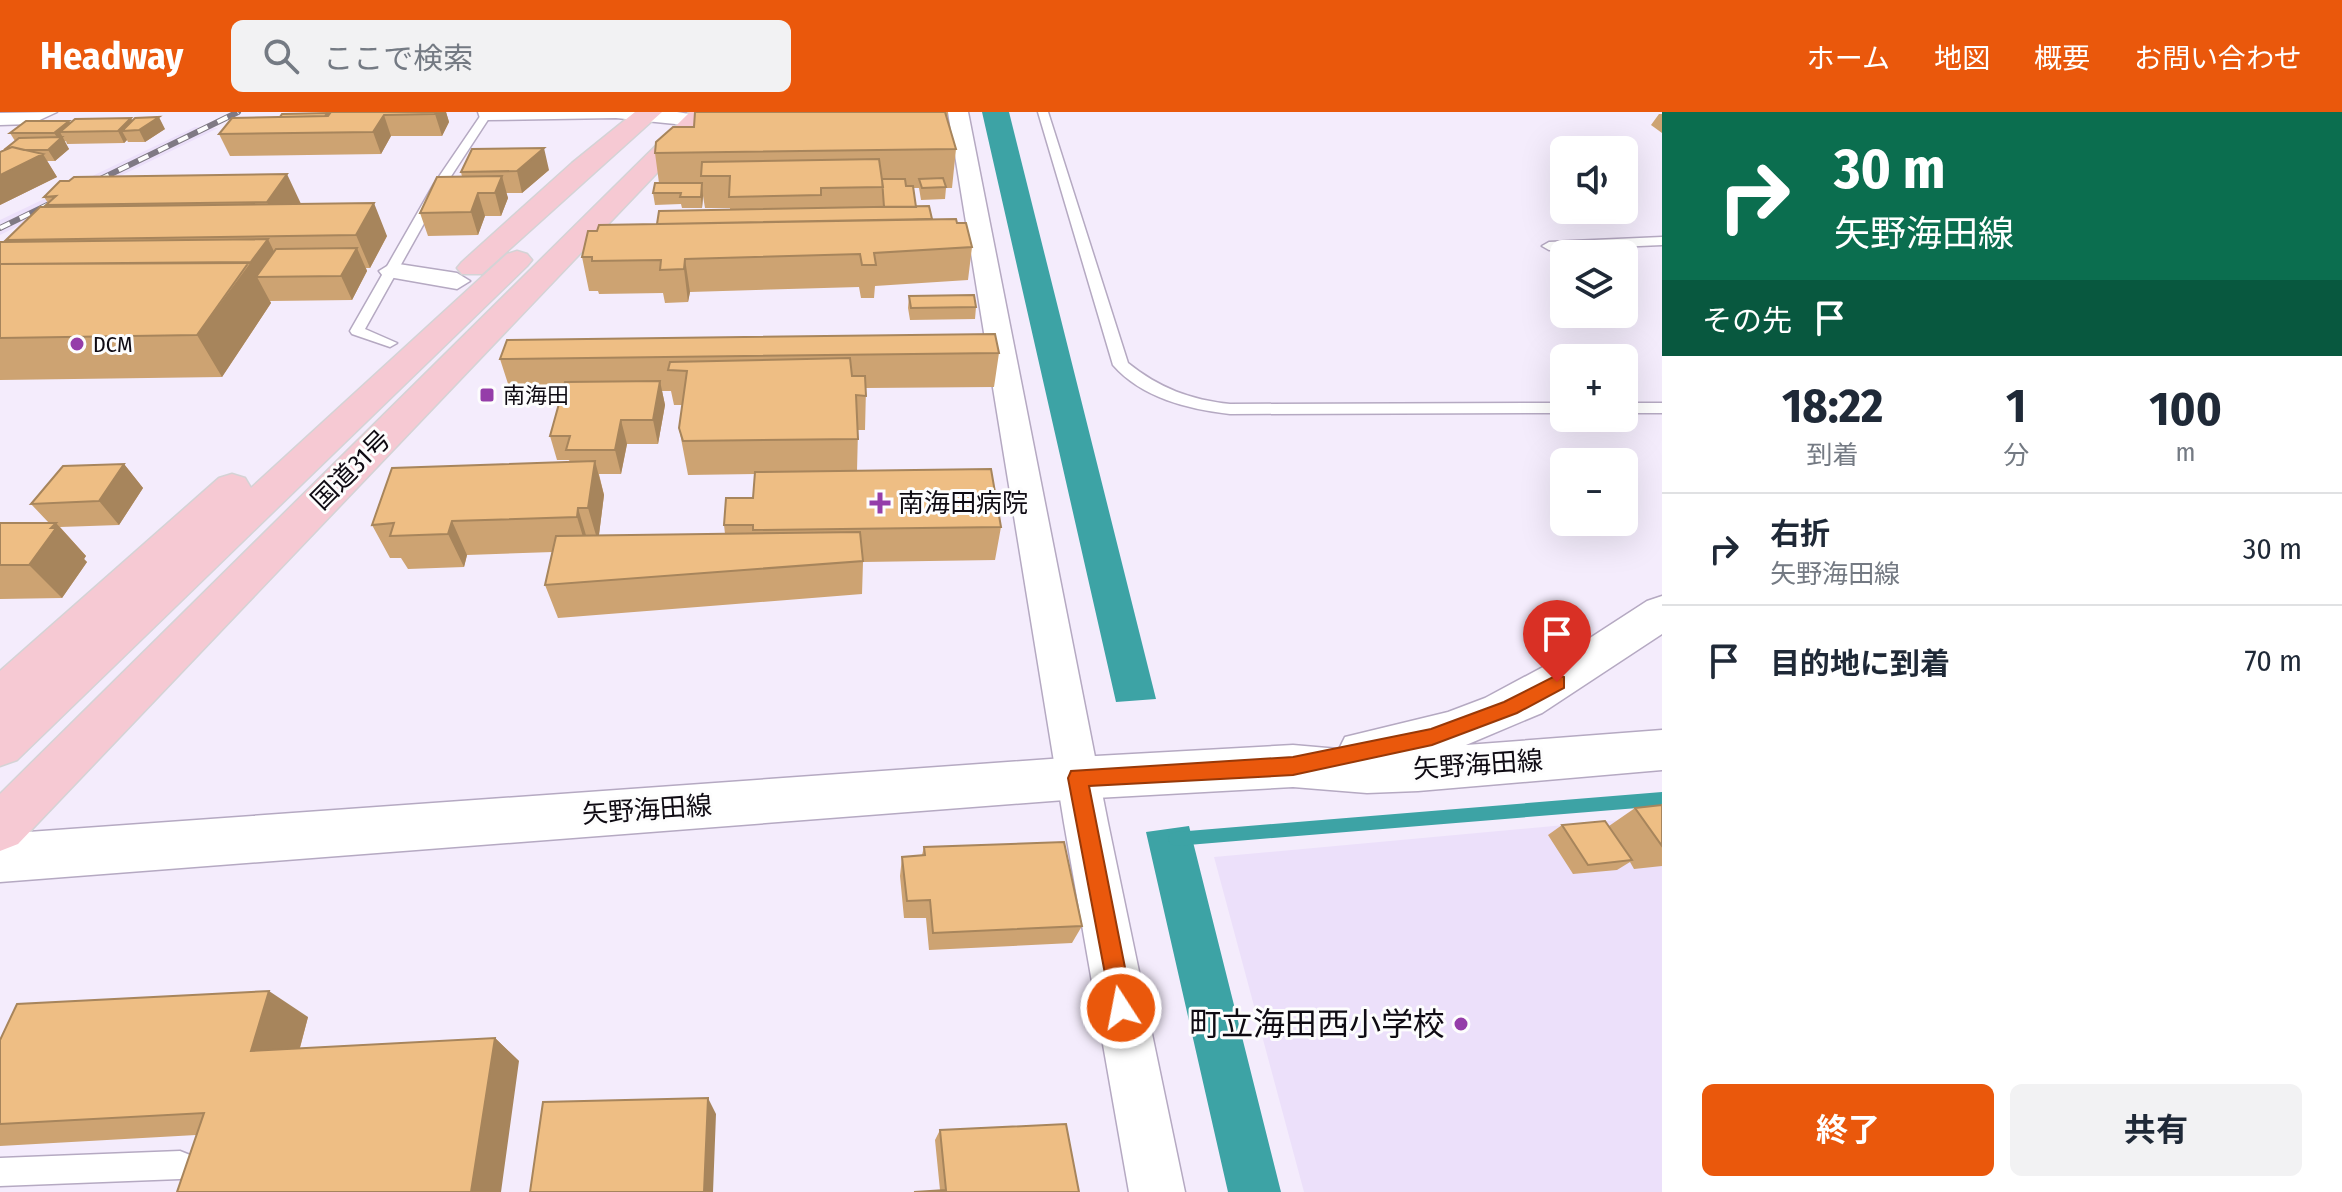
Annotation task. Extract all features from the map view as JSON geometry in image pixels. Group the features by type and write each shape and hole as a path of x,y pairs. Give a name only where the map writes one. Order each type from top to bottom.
{"highway":[{"path":"0,746 672,114"},
{"path":"0,698 581,168 672,114"},
{"name":"国道31号","path":"0,828 672,114"}],"main road":[{"name":"矢野海田線","path":"1293,766 1432,737 1475,723 1543,691 1662,612"},
{"name":"矢野海田線","path":"0,858 1088,777 1293,766 1367,772 1418,770 1662,750"}],"street":[{"path":"958,112 1088,777 1157,1192"},
{"path":"487,113 672,114"},
{"path":"0,119 39,115"},
{"path":"0,142 39,115"},
{"path":"392,271 457,281"}],"lane":[{"path":"1043,112 1121,365 1142,383 1196,406 1230,409 1550,408"},
{"path":"390,343 357,331 440,184 487,113"},
{"path":"1549,246 1662,241"},
{"path":"1638,408 1662,408"},
{"path":"0,1172 180,1165"}],"shaded area":[{"path":"195,127 218,128 0,235 0,220"},
{"name":"町立海田西小学校","path":"1662,816 1662,1192 1304,1192 1214,857"}],"water":[{"path":"982,112 1009,112 1156,699 1116,702"},
{"path":"1189,826 1281,1192 1228,1192 1146,832"}],"building":[{"path":"331,112 436,112 384,115 373,132 219,134 232,118 328,116"},
{"path":"695,112 945,112 956,149 655,153 656,142 673,127 694,127"},
{"path":"328,113 325,116 280,117 282,114"},
{"path":"159,117 139,130 122,131 135,118"},
{"path":"131,118 118,131 60,132 75,119"},
{"path":"26,121 69,121 54,133 10,133"},
{"path":"62,137 48,150 12,147 4,150 19,138"},
{"path":"12,147 43,154 0,175 0,152"},
{"path":"544,148 517,171 461,172 472,149"},
{"path":"879,159 883,187 821,188 821,195 729,197 730,176 701,176 702,162"},
{"path":"287,174 267,202 46,205 56,196 44,197 60,181 69,181 74,177"},
{"path":"502,176 495,193 478,193 471,212 420,213 437,177"},
{"path":"943,178 946,187 922,188 919,179"},
{"path":"882,179 905,179 906,186 913,186 916,207 884,207"},
{"path":"655,183 702,183 701,197 653,193"},
{"path":"374,203 356,235 6,240 40,207"},
{"path":"929,206 932,219 657,224 659,211"},
{"path":"956,219 957,223 966,223 972,247 874,253 876,265 862,265 860,254 685,259 684,269 660,270 661,260 592,261 592,257 582,257 588,231 597,231 599,225"},
{"path":"268,239 250,263 0,264 0,242"},
{"path":"357,248 341,276 256,277 276,249"},
{"path":"249,262 197,335 0,338 0,264"},
{"path":"974,295 976,307 911,308 909,296"},
{"path":"995,334 999,353 500,359 507,340"},
{"path":"850,358 852,376 865,376 866,396 856,395 858,439 683,441 679,428 687,371 668,370 670,362"},
{"path":"660,381 653,420 621,420 615,450 566,450 570,436 550,436 565,382"},
{"path":"595,461 588,508 578,508 577,517 452,521 448,534 390,536 394,523 372,525 392,468"},
{"path":"124,464 99,501 31,504 63,466"},
{"path":"991,469 1001,527 753,530 753,525 724,525 726,498 753,498 755,472"},
{"path":"0,523 56,523 51,528 56,528 29,565 0,565"},
{"path":"860,532 863,561 545,585 556,536"},
{"path":"1662,805 1662,846 1635,808"},
{"path":"1605,821 1632,860 1588,865 1562,825"},
{"path":"1064,842 1082,926 933,933 930,900 907,901 902,857 925,855 924,847"},
{"path":"269,991 251,1051 495,1038 471,1192 177,1192 204,1113 0,1124 0,1040 17,1004"},
{"path":"708,1098 704,1192 530,1192 543,1102"},
{"path":"1066,1124 1079,1192 914,1192 946,1190 940,1130"}],"waterway":[{"path":"1176,839 1662,799"}],"railway":[{"path":"0,228 238,112"}],"place":[{"name":"DCM","path":"77,344"},
{"name":"南海田","path":"487,395"},
{"name":"南海田病院","path":"880,503"},
{"name":"町立海田西小学校","path":"1461,1024"}],"route":[{"path":"1121,1008 1078,778 1293,766 1432,737 1510,708 1557,682"}]}
